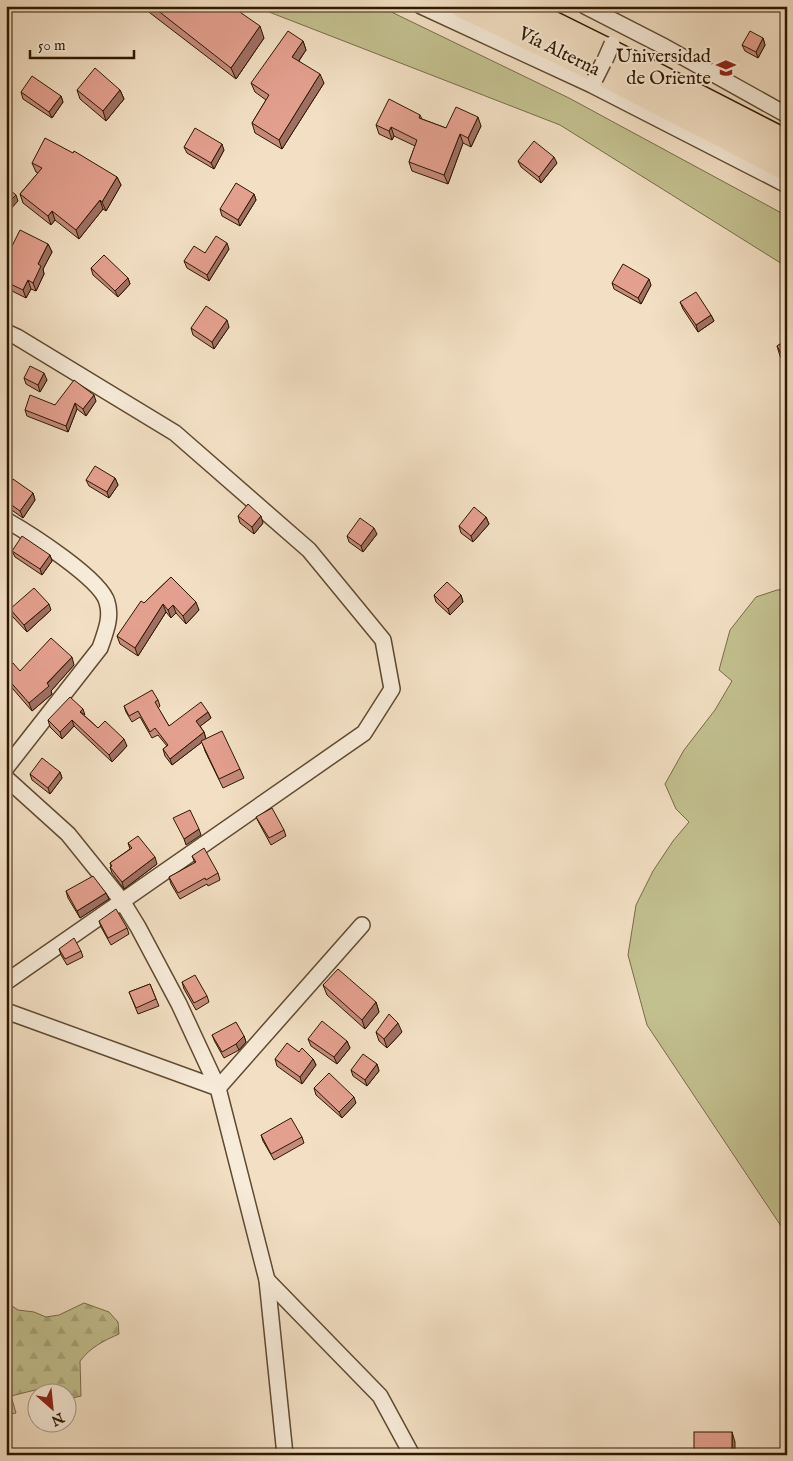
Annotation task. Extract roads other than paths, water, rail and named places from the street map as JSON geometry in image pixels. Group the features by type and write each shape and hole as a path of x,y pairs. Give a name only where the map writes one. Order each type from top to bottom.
{"highway":[{"name":"Vía Alterna","path":"464,6 579,61 787,168"},
{"name":"Vía Alterna","path":"516,6 787,143"}],"street":[{"path":"421,6 594,82 787,185"},
{"path":"585,6 665,46 787,114"},
{"path":"594,82 622,25"},
{"path":"6,332 175,433 309,550 383,640 392,689 364,733 6,982"},
{"path":"6,520 30,533 91,579 107,602 109,624 100,648 6,768"},
{"path":"6,778 68,834 122,901 179,1004 218,1088 267,1280 285,1455"},
{"path":"218,1088 362,925"},
{"path":"6,1011 218,1088"},
{"path":"267,1280 380,1396 412,1455"}],"place":[{"name":"Universidad de Oriente","path":"726,68"}]}
